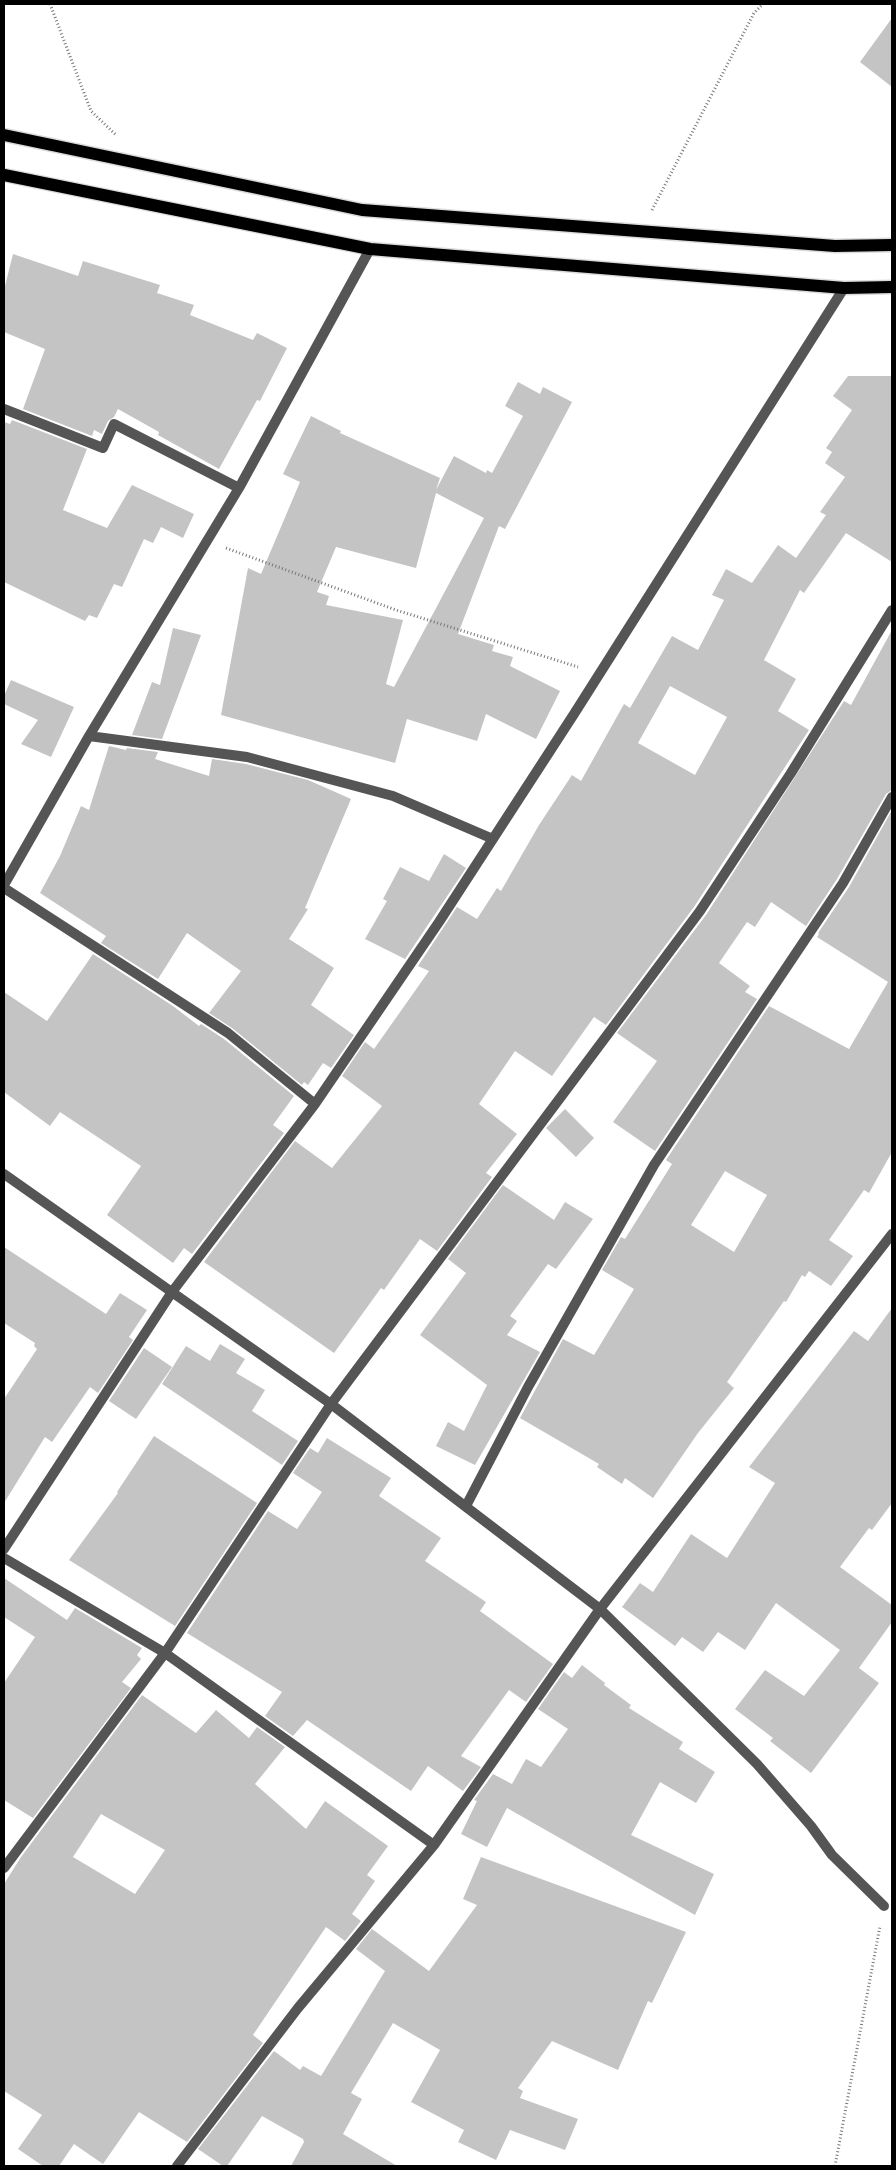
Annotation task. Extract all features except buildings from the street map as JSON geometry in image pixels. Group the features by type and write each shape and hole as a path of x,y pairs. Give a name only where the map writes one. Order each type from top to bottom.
{"main road":[{"path":"4,135 362,210 835,246 892,245"},
{"path":"4,175 370,249 844,288 892,287"}],"street":[{"path":"315,1104 228,1033 4,887 89,736 239,488 370,249"},
{"path":"4,1549 172,1292 315,1104 493,839 600,674 844,288"},
{"path":"4,409 103,448 114,424 239,488"},
{"path":"4,1868 165,1653 331,1404 700,911 791,773 892,610"},
{"path":"89,736 247,757 393,796 493,839"},
{"path":"466,1506 528,1387 654,1165 843,883 892,797"},
{"path":"4,1174 331,1404 600,1609 757,1764 811,1826 832,1855 884,1906"},
{"path":"177,2166 298,2008 434,1845 600,1609 892,1234"},
{"path":"4,1558 165,1653 434,1845"}],"path":[{"path":"50,4 91,110 119,137"},
{"path":"641,232 754,13 763,4"},
{"path":"207,541 396,610 600,674"},
{"path":"835,2166 884,1906"}]}
